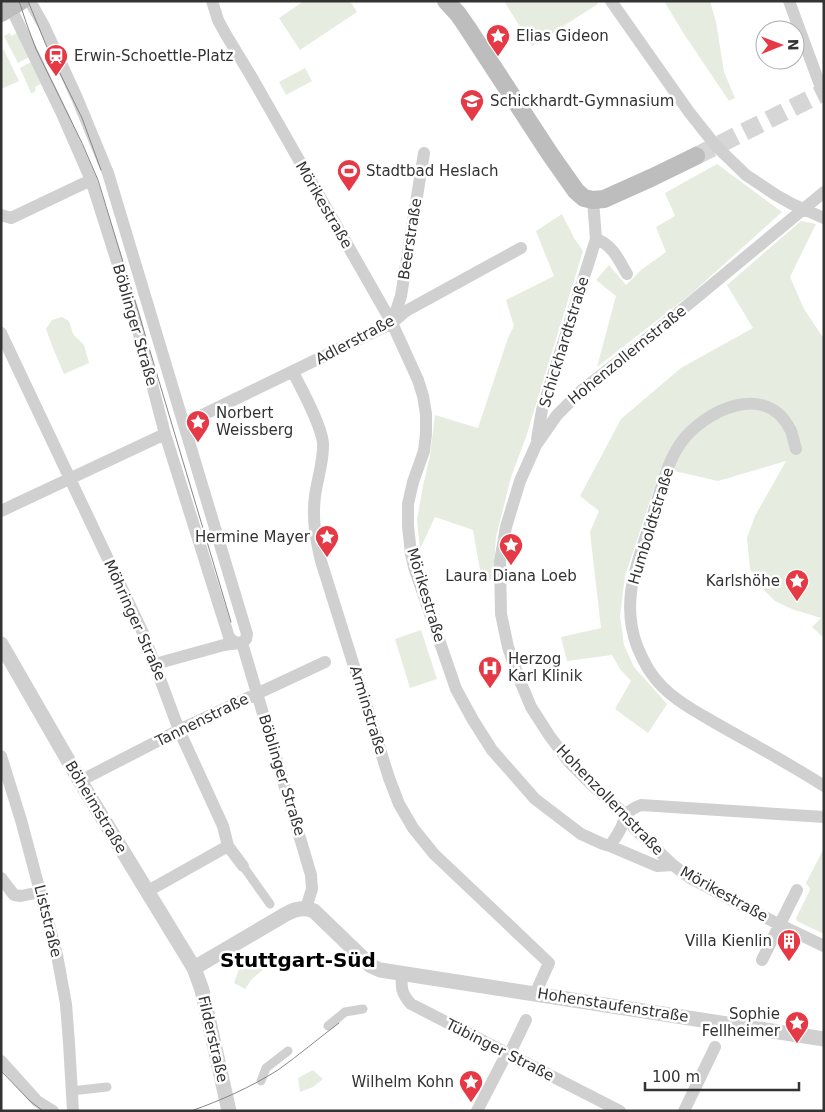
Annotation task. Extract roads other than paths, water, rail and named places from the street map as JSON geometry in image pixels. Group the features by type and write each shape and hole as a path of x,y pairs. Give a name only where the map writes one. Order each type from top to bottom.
{"main road":[{"path":"446,1 467,27 550,154 576,191 584,198 593,200 604,199 696,156"}],"street":[{"name":"Böblinger Straße","path":"30,1 44,26 77,98 108,173 247,634 246,639 242,643"},
{"name":"Mörikestraße","path":"212,1 225,34 392,323 418,380 426,414 426,434 424,450 408,504 411,554 456,689 492,750 535,798 582,834 657,866 673,865 690,878 824,946"},
{"path":"611,1 689,112 716,146 746,175 792,204 824,218"},
{"path":"789,1 824,96"},
{"name":"Böblinger Straße","path":"11,8 63,116 91,180 134,315 165,434 229,637 234,642 242,643"},
{"name":"Beerstraße","path":"392,323 401,296 424,153"},
{"path":"1,215 11,218 91,180"},
{"name":"Hohenzollernstraße","path":"673,865 634,828 626,815 569,762 549,735 532,707 508,647 501,614 500,561 506,527 520,481 536,445 557,415 569,402 824,192"},
{"name":"Schickhardtstraße","path":"536,445 542,410 596,239 593,200"},
{"path":"596,239 602,241 610,248 627,274"},
{"name":"Adlerstraße","path":"184,424 392,323 406,311 521,248"},
{"name":"Möhringer Straße","path":"1,334 143,633 179,730 223,826 228,846 270,904"},
{"name":"Arminstraße","path":"293,372 316,419 322,436 323,444 314,519 321,562 389,778 413,828 434,854 549,963 535,994"},
{"name":"Humboldtstraße","path":"796,449 791,431 784,420 773,409 761,404 747,403 735,405 704,420 691,431 680,445 670,464 661,490 633,579 630,616 641,656 650,673 662,687 692,710 824,786"},
{"path":"1,511 165,434"},
{"name":"Böblinger Straße","path":"242,643 311,875 312,889 306,908"},
{"path":"156,664 224,644 242,643"},
{"name":"Böheimstraße","path":"1,644 80,781 194,968"},
{"name":"Tannenstraße","path":"80,781 179,730 325,662"},
{"name":"Liststraße","path":"1,756 21,820 58,955 70,1043 73,1111"},
{"path":"610,846 621,830 626,815 632,809 641,805 824,817"},
{"path":"148,891 228,846"},
{"path":"1,878 14,895 21,896 40,892"},
{"path":"762,960 798,890"},
{"path":"194,968 286,914 296,909 306,908"},
{"name":"Hohenstaufenstraße","path":"306,908 314,911 371,966 380,970 824,1039"},
{"name":"Filderstraße","path":"194,968 202,990 229,1111"},
{"name":"Tübinger Straße","path":"402,974 401,988 411,1004 620,1111"},
{"path":"328,1026 345,1012 363,1009"},
{"path":"477,1111 507,1052 512,1049 526,1020"},
{"path":"684,1111 715,1047"},
{"path":"261,1081 266,1068 288,1051"},
{"path":"1,1062 37,1101 53,1111"},
{"path":"72,1091 106,1087"}],"tunnel":[{"path":"696,156 824,92"}],"tram line":[{"path":"19,1 36,49 98,180 231,622"},
{"path":"28,1 46,45 82,118 101,170"},
{"path":"191,1111 236,1093 268,1076 339,1023"},
{"path":"1,1071 30,1101 43,1111"}],"place":[{"name":"Elias Gideon","path":"498,57"},
{"name":"Erwin-Schoettle-Platz","path":"56,77"},
{"name":"Schickhardt-Gymnasium","path":"472,122"},
{"name":"Stadtbad Heslach","path":"349,192"},
{"name":"Norbert Weissberg","path":"198,443"},
{"name":"Hermine Mayer","path":"327,558"},
{"name":"Laura Diana Loeb","path":"511,566"},
{"name":"Karlshöhe","path":"797,602"},
{"name":"Herzog Karl Klinik","path":"490,689"},
{"name":"Villa Kienlin","path":"789,962"},
{"name":"Sophie Fellheimer","path":"797,1044"},
{"name":"Wilhelm Kohn","path":"471,1103"}],"district":[{"name":"Stuttgart-Süd","path":"298,960"}]}
